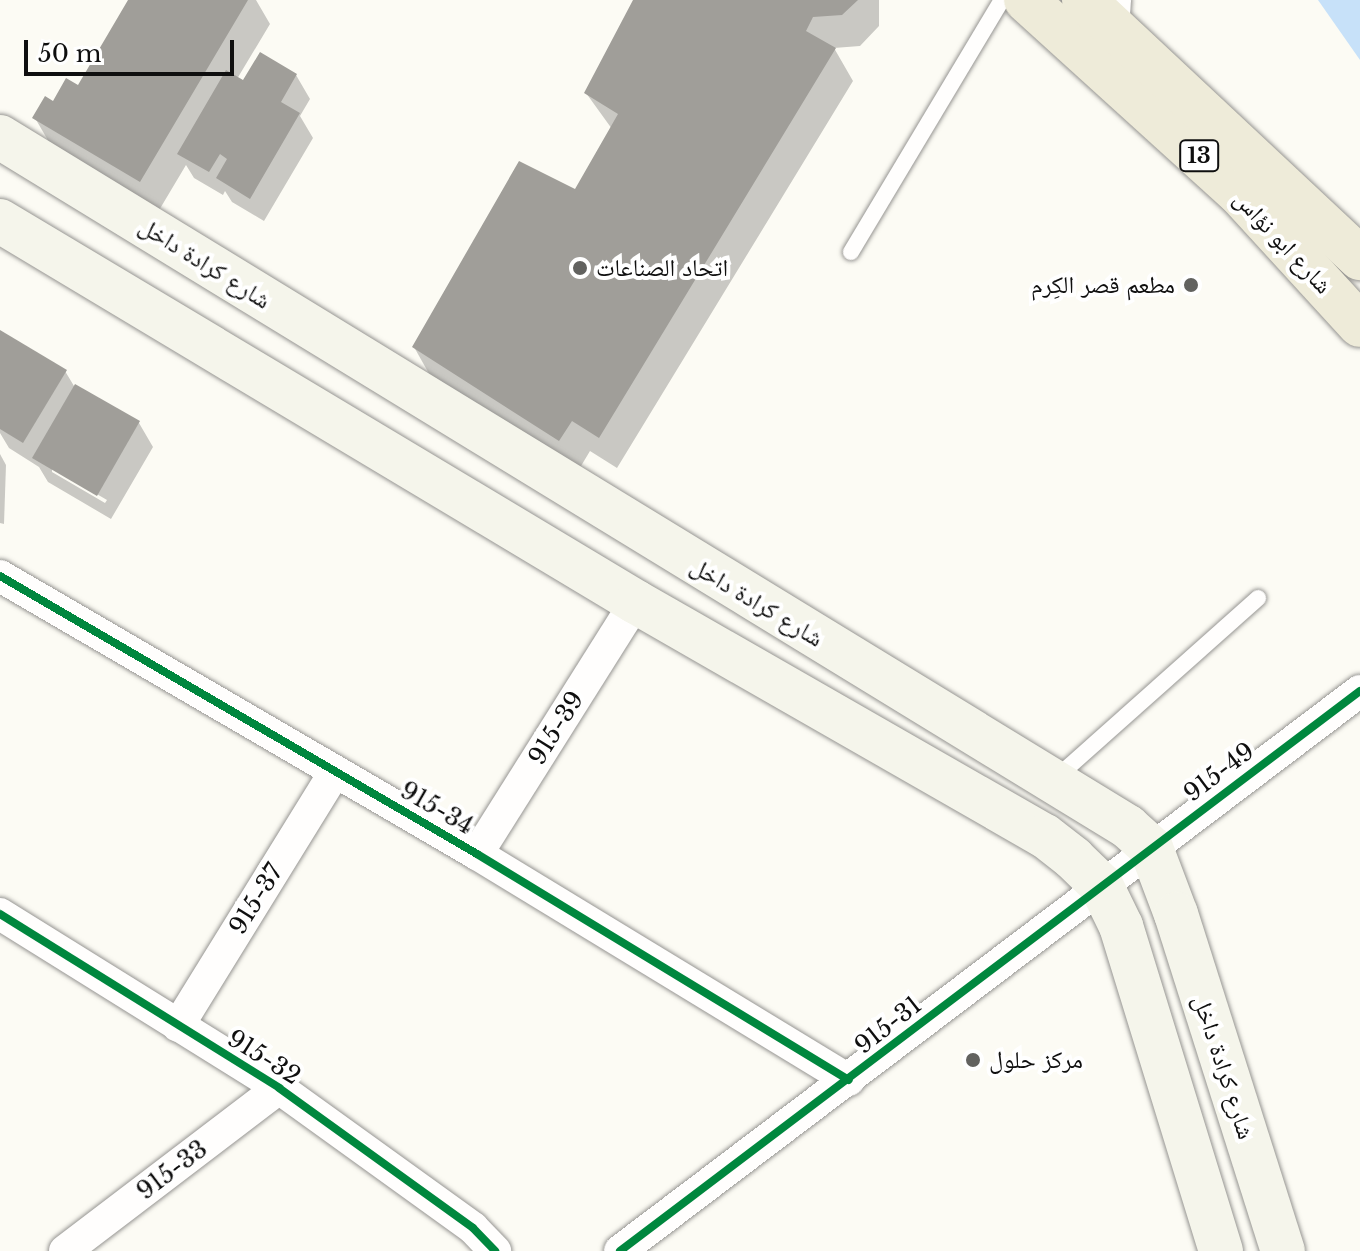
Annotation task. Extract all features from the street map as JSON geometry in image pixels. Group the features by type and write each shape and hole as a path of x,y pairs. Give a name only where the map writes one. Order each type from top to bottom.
{"main road":[{"name":"شارع ابو نؤاس","path":"1026,0 1238,192 1360,325"},
{"name":"شارع ابو نؤاس","path":"1084,0 1121,16 1360,258"},
{"name":"شارع كرادة داخل","path":"0,137 677,554 1055,779 1151,848 1283,1251"},
{"path":"0,221 636,602 1045,836 1101,885 1139,979 1221,1251"}],"street":[{"name":"915-34","path":"0,576 477,854 849,1080"},
{"name":"915-39","path":"477,854 636,602"},
{"name":"915-49","path":"1101,885 1360,691"},
{"name":"915-37","path":"178,1026 335,772"},
{"name":"915-31","path":"620,1251 849,1080 1101,885"},
{"name":"915-32","path":"0,914 279,1088 473,1228 495,1251"},
{"name":"915-33","path":"65,1251 279,1088"}],"lane":[{"path":"851,252 1002,0"},
{"path":"1055,779 1258,598"}],"water":[{"path":"1318,0 1360,0 1360,60"}],"building":[{"path":"128,0 248,0 140,182 32,118 45,96 53,101 66,78 78,85"},
{"name":"اتحاد الصناعات","path":"633,0 858,0 842,15 813,17 806,31 836,48 599,438 572,421 559,441 412,347 519,161 575,189 618,114 584,93"},
{"path":"260,52 297,74 281,102 300,113 250,199 216,178 227,159 220,154 209,172 177,154 226,70 243,80"},
{"path":"0,330 67,370 23,443 0,429"},
{"path":"75,384 140,421 97,496 32,458"}],"cycle path":[{"path":"0,576 477,854 849,1080"},
{"path":"620,1251 1360,691"},
{"path":"0,914 279,1088 473,1228 495,1251"}],"place":[{"name":"اتحاد الصناعات","path":"580,268"},
{"name":"مطعم قصر الكِرم","path":"1191,285"},
{"name":"مركز حلول","path":"973,1060"}]}
